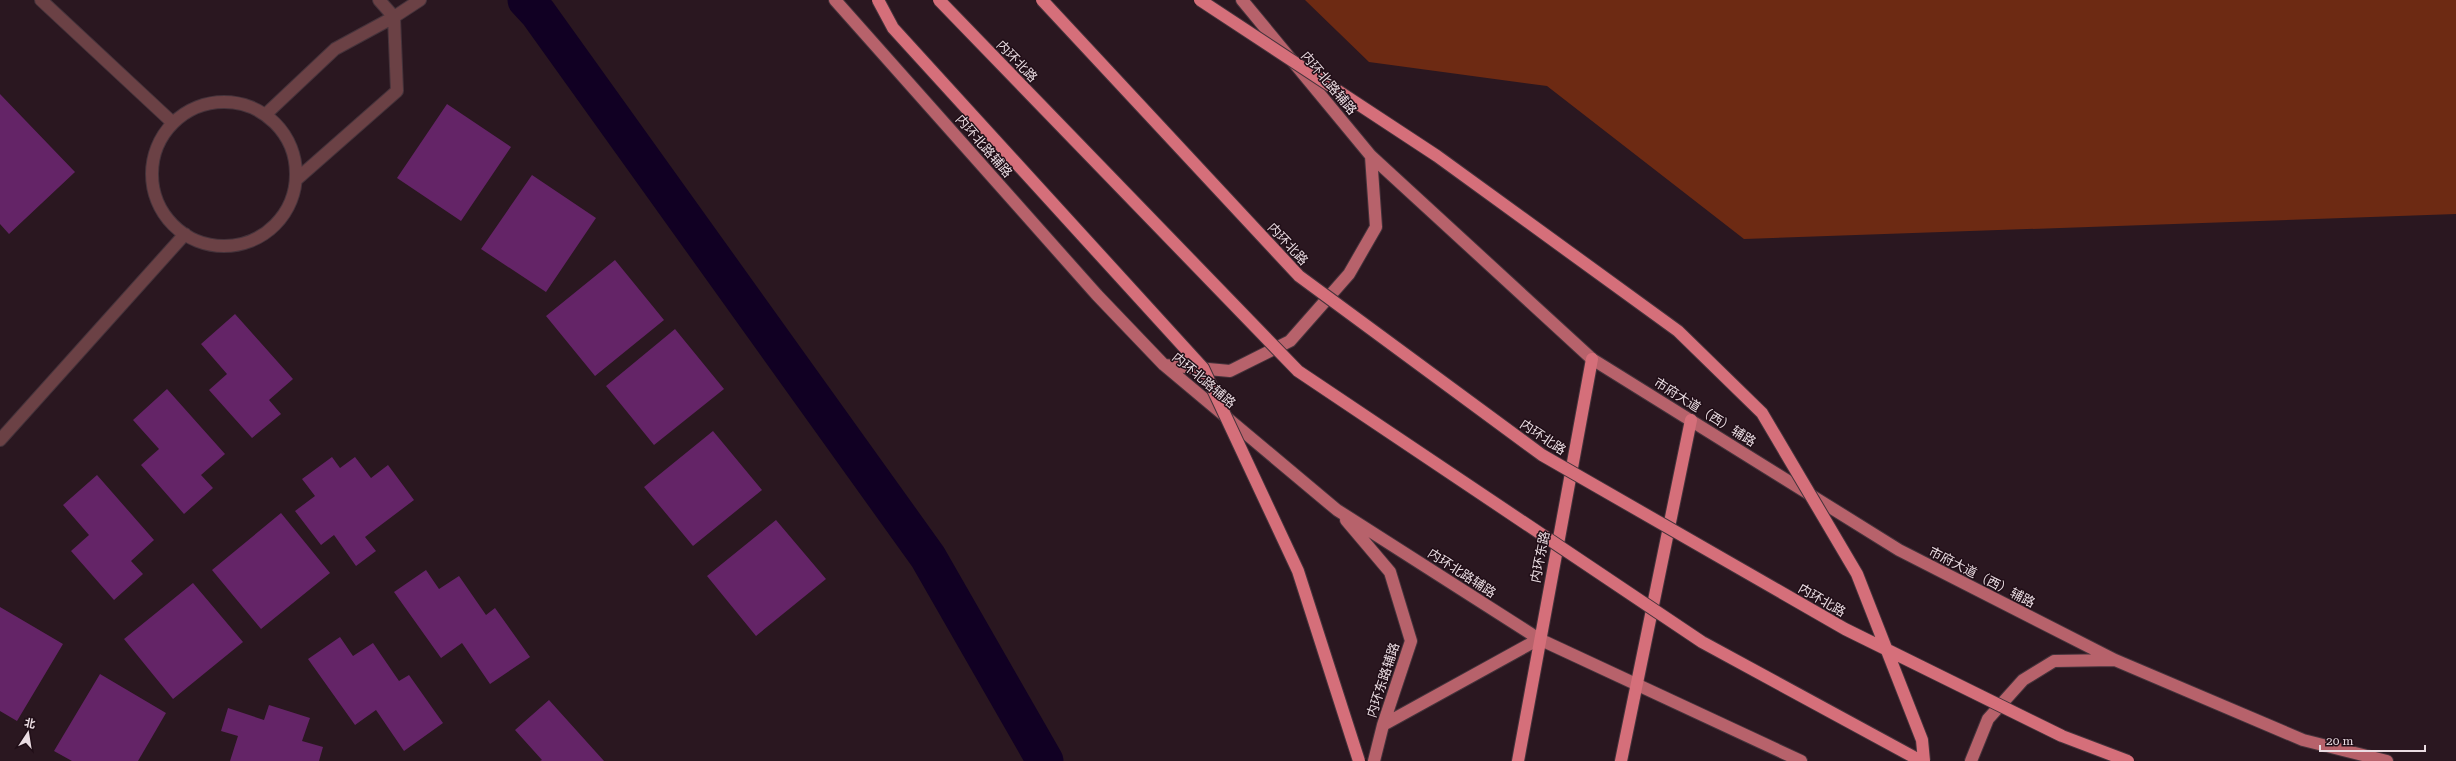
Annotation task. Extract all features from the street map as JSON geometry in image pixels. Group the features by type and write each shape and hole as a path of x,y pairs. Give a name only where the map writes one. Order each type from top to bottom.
{"highway":[{"path":"878,0 894,28 1202,368 1298,571 1359,761"},
{"name":"内环北路","path":"939,0 1298,371 1702,642 1923,761"},
{"name":"内环北路","path":"1042,0 1299,276 1542,455 1845,630 2062,736 2128,761"},
{"path":"1200,0 1437,156 1678,331 1762,413 1857,574 1922,740 1923,761"},
{"name":"内环东路","path":"1518,761 1539,639 1592,359"},
{"path":"1621,761 1691,420"}],"main road":[{"name":"内环北路辅路","path":"835,0 1097,294 1164,365 1337,510 1539,639 1636,684"},
{"name":"内环北路辅路","path":"1242,0 1371,156 1592,359"},
{"path":"1164,365 1230,371 1290,341 1349,274 1376,226 1371,156"},
{"name":"市府大道（西）辅路","path":"1592,359 1900,550 2115,660 2303,740 2387,761"},
{"name":"内环东路辅路","path":"1337,510 1390,572 1411,641 1383,725 1374,761"},
{"path":"1383,725 1539,639"},
{"path":"1971,761 1988,719 2023,680 2054,662 2115,660"},
{"path":"1636,684 1801,761"}],"street":[{"path":"41,0 173,123"},
{"path":"297,179 397,91 394,17 379,0"},
{"path":"266,114 335,49 394,17 420,0"},
{"path":"218,102 243,104 266,114 284,132 294,154 297,179 291,203 277,224 256,239 232,246 208,245 185,234 169,220 157,202 152,181 153,160 160,140 173,123 194,108 218,102"},
{"path":"0,440 5,428 185,234"}],"shaded area":[{"path":"1305,0 2456,0 2456,214 1744,239 1547,86 1369,62"}],"building":[{"path":"0,94 75,172 9,234 0,224"},
{"path":"447,104 511,147 461,221 397,178"},
{"path":"532,175 596,218 546,292 481,249"},
{"path":"615,260 664,320 595,376 546,316"},
{"path":"235,314 293,379 269,400 281,414 252,438 209,390 227,374 201,344"},
{"path":"675,329 724,389 654,445 606,386"},
{"path":"167,389 225,454 201,475 213,488 184,514 141,465 159,449 133,420"},
{"path":"713,431 762,490 693,546 644,487"},
{"path":"332,457 340,468 355,457 371,478 388,465 414,500 365,537 376,551 356,566 334,535 321,545 295,511 315,496 302,479"},
{"path":"97,475 154,540 131,561 143,574 114,600 71,551 89,535 63,505"},
{"path":"281,513 330,573 261,629 212,570"},
{"path":"776,520 826,579 756,636 707,576"},
{"path":"426,570 439,589 459,576 486,615 495,608 530,657 490,684 462,643 441,658 394,592"},
{"path":"193,583 243,642 173,699 124,639"},
{"path":"0,607 63,644 17,721 0,711"},
{"path":"340,637 353,656 373,643 399,681 409,675 443,723 404,751 376,710 355,725 308,659"},
{"path":"100,674 166,713 138,761 72,761 54,751"},
{"path":"549,700 604,761 540,761 542,760 515,730"},
{"path":"269,705 310,718 302,741 323,747 319,761 230,761 238,736 221,731 228,708 264,720"}],"waterway":[{"path":"526,0 538,13 928,557 1045,761"}]}
